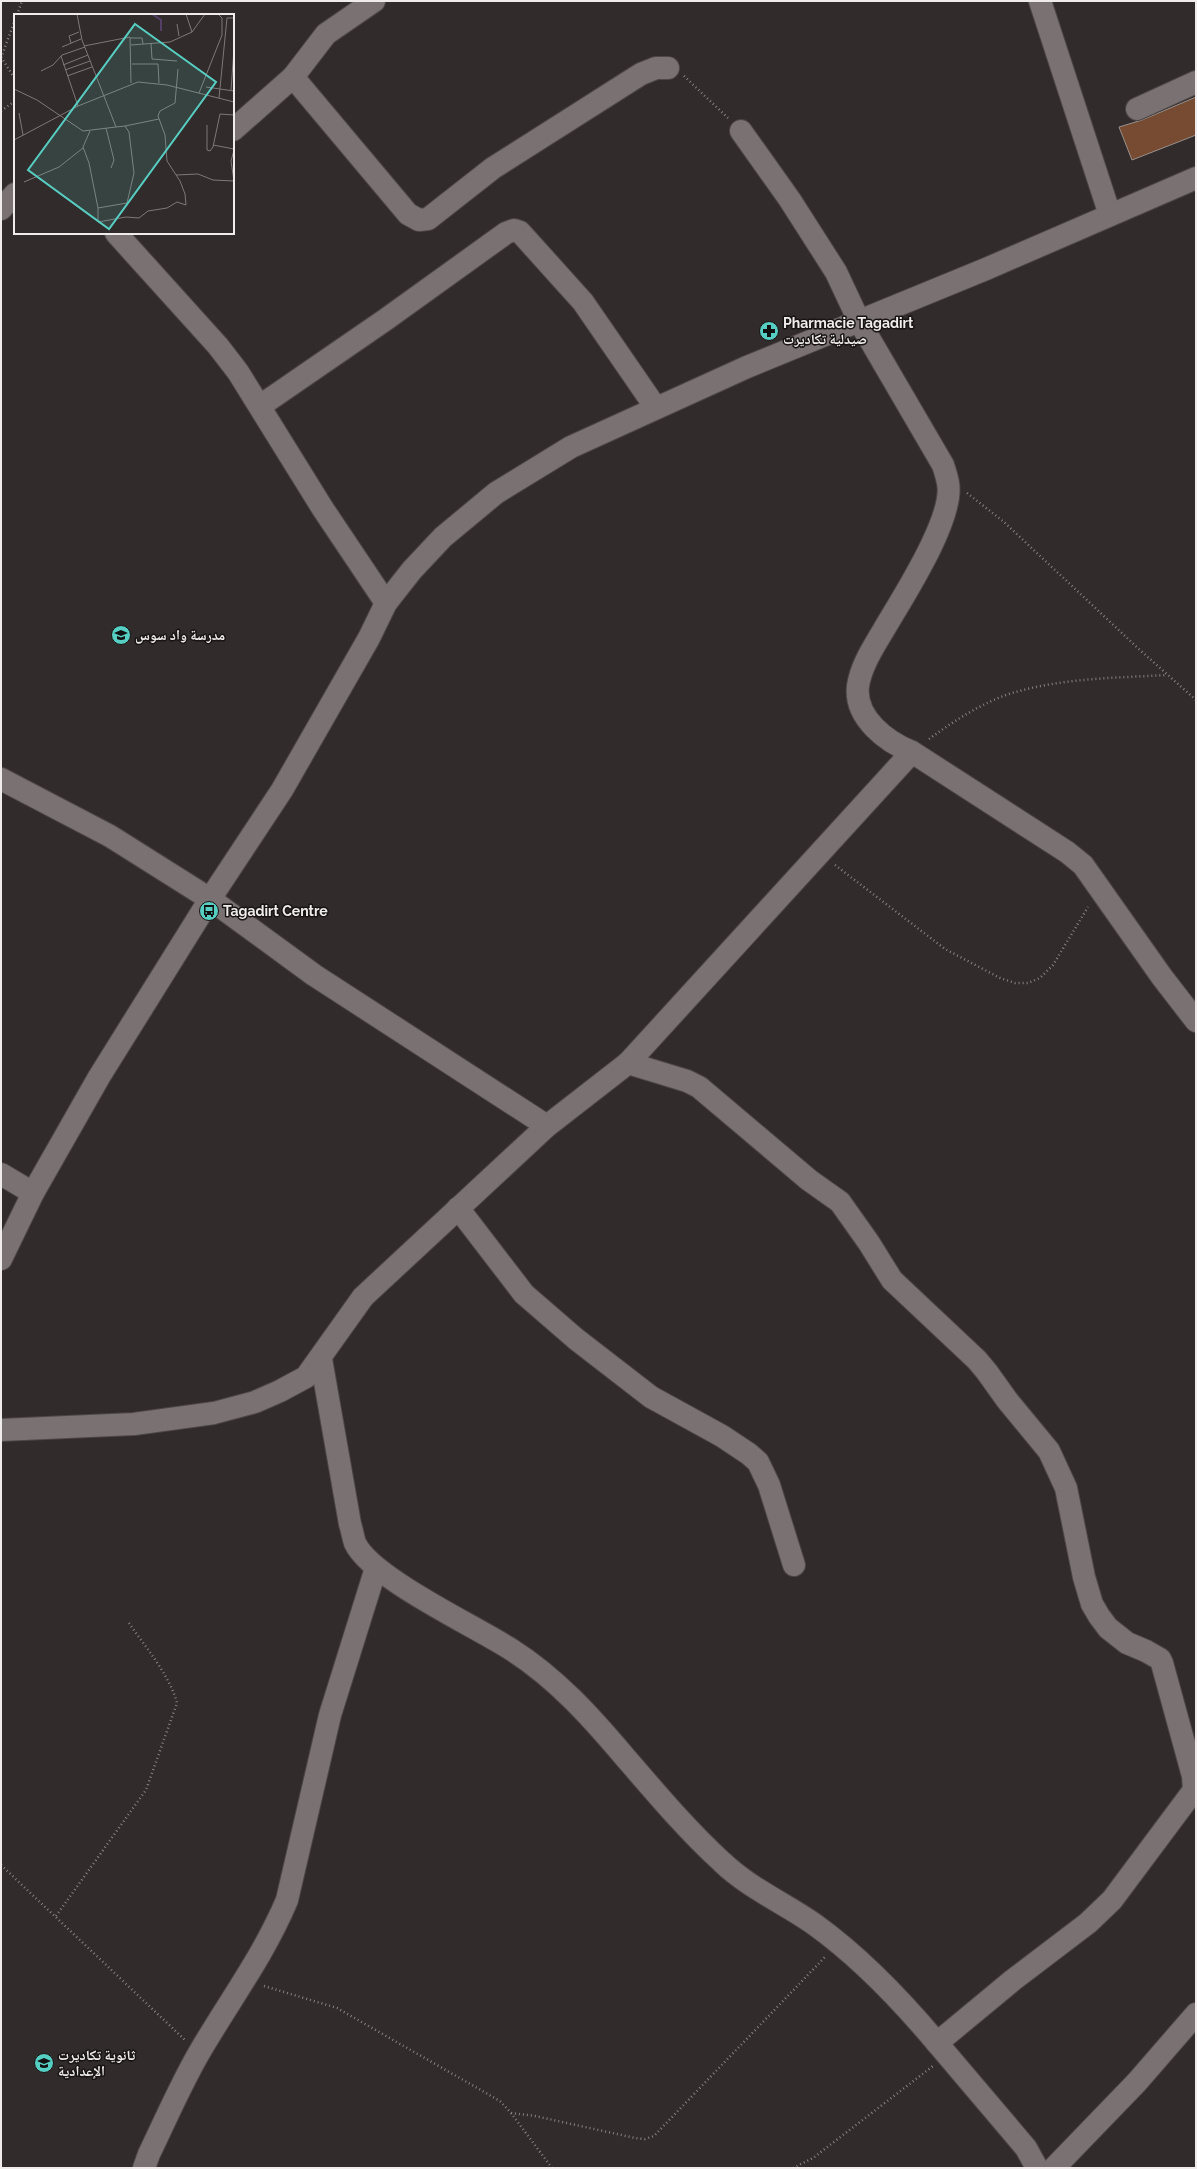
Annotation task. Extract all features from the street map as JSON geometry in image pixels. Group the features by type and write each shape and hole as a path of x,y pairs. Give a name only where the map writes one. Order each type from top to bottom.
{"street":[{"path":"234,129 293,77 326,34 374,1"},
{"path":"1040,1 1110,215"},
{"path":"293,77 408,214 419,220 428,219 493,168 641,74 656,68 668,68"},
{"path":"1137,109 1196,82"},
{"path":"741,131 790,200 836,272 859,321 943,465 949,484 946,505 925,559 871,651 858,688 860,704 867,717 879,733 889,742 912,752 1005,814 1067,852 1083,865 1100,887 1162,977 1196,1021"},
{"path":"1,1259 33,1193 99,1076 210,900 282,790 369,638 386,603 412,570 443,537 496,493 571,448 746,367 986,269 1196,178"},
{"path":"1,209 14,195"},
{"path":"260,406 385,320 506,233 514,230 525,237 583,302 656,408"},
{"path":"117,234 218,346 260,406 323,509 386,603"},
{"path":"1,1430 134,1424 214,1413 255,1402 280,1392 306,1377 321,1359 363,1297 547,1126 628,1064 819,852 912,752"},
{"path":"1,779 110,836 210,900 314,975 547,1126"},
{"path":"628,1064 687,1081 699,1087 809,1180 840,1202 869,1243 892,1280 977,1360 1007,1400 1049,1451 1066,1488 1084,1578 1092,1604 1108,1628 1126,1643 1146,1651 1160,1659 1164,1670 1170,1697 1193,1776 1194,1790 1112,1900 1088,1923 1013,1980 942,2049"},
{"path":"1,1174 33,1193"},
{"path":"458,1208 524,1294 560,1325 651,1397 722,1436 749,1454 758,1462 769,1485 794,1565"},
{"path":"321,1359 355,1544 376,1568 512,1650 537,1667 570,1696 723,1863 746,1882 813,1924 852,1954 942,2049 1026,2148 1037,2168"},
{"path":"144,2168 149,2154 199,2054 280,1917 287,1900 330,1715 376,1568"},
{"path":"1054,2168 1137,2082 1196,2014"}],"path":[{"path":"17,14 22,1"},
{"path":"14,23 1,58 14,78"},
{"path":"668,68 691,81 741,131"},
{"path":"1,111 14,102"},
{"path":"949,484 967,493 1004,522 1167,675 1196,700"},
{"path":"912,752 954,721 1009,694 1076,680 1167,675"},
{"path":"819,852 945,949 1000,978 1015,983 1028,983 1040,978 1053,965 1100,887"},
{"path":"56,1916 146,1790 177,1703 174,1694 160,1670 130,1623"},
{"path":"1,1865 199,2054"},
{"path":"511,2112 634,2138 645,2139 654,2136 839,1943"},
{"path":"244,1980 337,2008 500,2101 511,2112 552,2168"},
{"path":"793,2168 813,2158 942,2049"}],"building":[{"path":"1196,97 1196,135 1132,160 1119,127 1142,120"}],"place":[{"name":"Pharmacie Tagadirt صيدلية تكاديرت","path":"769,331"},
{"name":"مدرسة واد سوس","path":"121,635"},
{"name":"Tagadirt Centre","path":"209,911"},
{"name":"ثانوية تكاديرت الإعدادية","path":"44,2063"}]}
